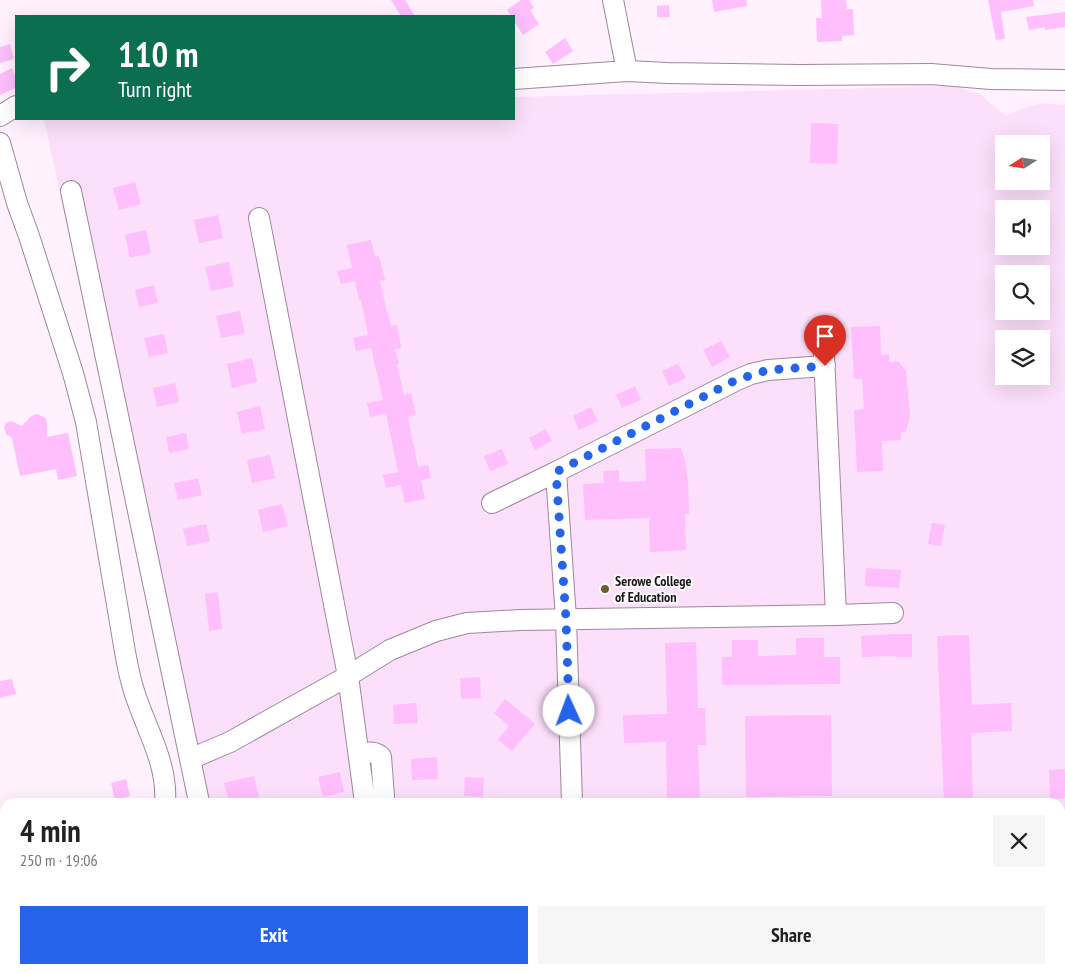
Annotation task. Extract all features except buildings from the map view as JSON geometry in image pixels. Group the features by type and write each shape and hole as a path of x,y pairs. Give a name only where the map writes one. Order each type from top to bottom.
{"street":[{"path":"613,0 627,71"},
{"path":"515,79 627,71 800,75 931,74 991,79 1065,80"},
{"path":"0,116 15,107"},
{"path":"0,143 17,203 73,373 86,422 125,657 134,692 165,777 165,798"},
{"path":"71,191 198,798"},
{"path":"259,218 348,676 359,754"},
{"path":"823,334 836,615"},
{"path":"492,503 736,380 768,370 825,366"},
{"path":"556,472 566,619 572,798"},
{"path":"190,759 230,742 348,676 390,650 444,629 467,623 520,620 893,613"}],"shaded area":[{"name":"Serowe College of Education","path":"952,86 980,94 1006,116 1041,103 1065,105 1065,798 189,798 44,120 515,120 515,97"}],"place":[{"name":"Serowe College of Education","path":"605,589"}],"route":[{"path":"569,711 566,619 556,472 751,374 768,370 825,366"}]}
